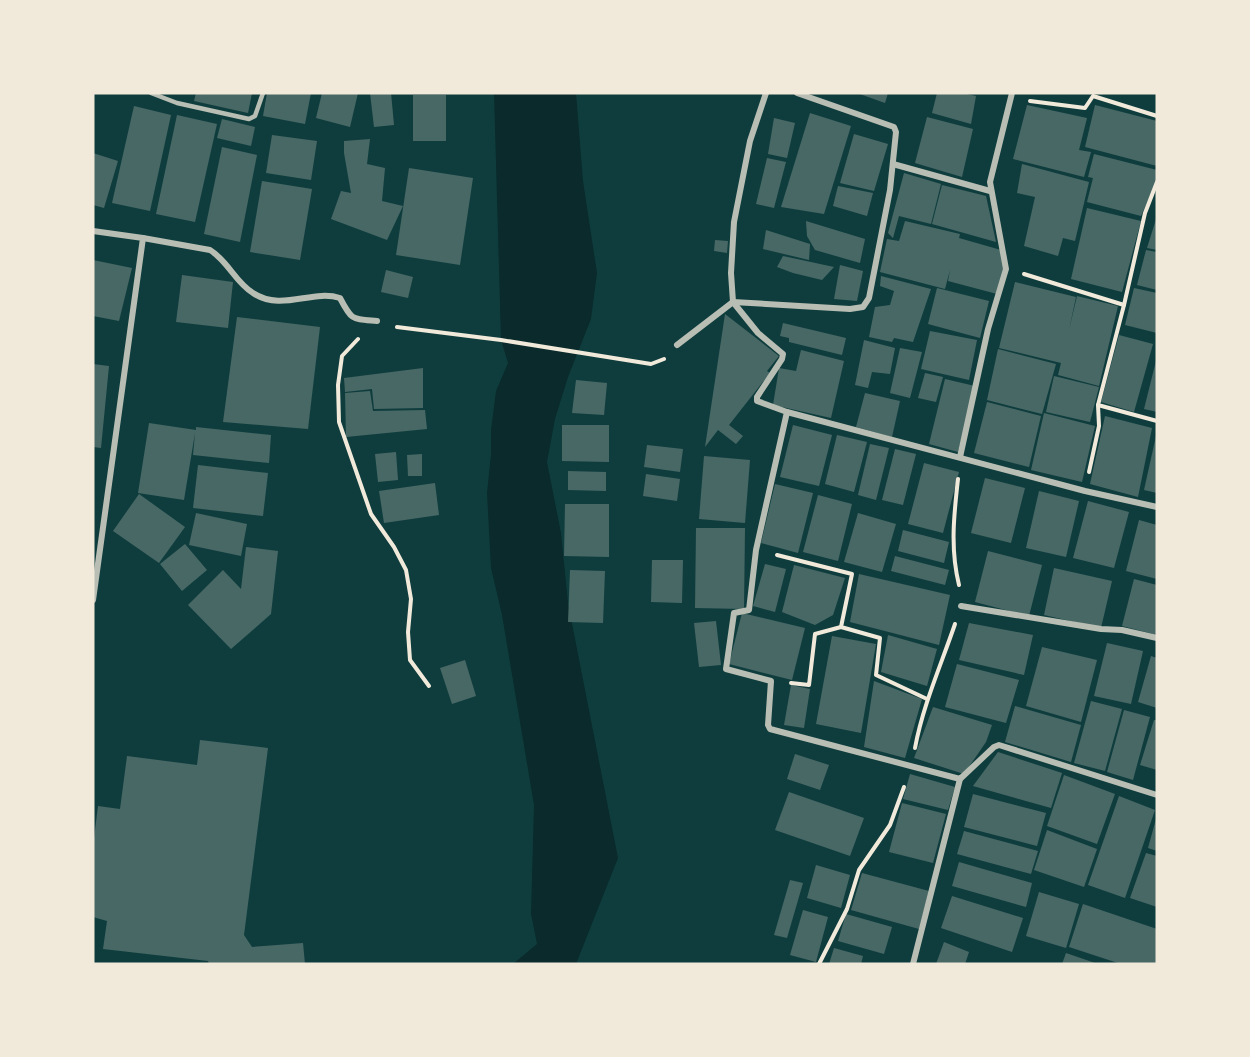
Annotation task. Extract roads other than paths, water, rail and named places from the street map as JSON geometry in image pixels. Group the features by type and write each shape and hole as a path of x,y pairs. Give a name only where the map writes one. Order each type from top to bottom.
{"street":[{"path":"766,93 750,141 734,222 731,264 733,302 758,333 783,354 757,399 760,404 1157,507"},
{"path":"677,345 733,302 850,309 863,307 869,298 890,190 896,132 894,127 797,93"},
{"path":"960,457 987,329 1006,269 990,182 1012,96"},
{"path":"893,165 990,191"},
{"path":"93,231 210,250 217,254 236,278 253,293 269,300 296,301 332,296 340,298 350,316 358,320 377,321"},
{"path":"93,600 143,238"},
{"path":"787,412 756,550 749,610 734,613 726,669 771,681 768,727 960,779"},
{"path":"961,606 1101,629 1122,630 1157,638"},
{"path":"913,964 960,779 996,745 1157,795"}],"lane":[{"path":"151,93 177,103 253,119 263,93"}],"water":[{"path":"494,93 576,93 583,181 597,273 591,319 568,377 555,419 547,462 561,533 568,603 618,858 576,964 513,964 537,944 531,914 534,805 502,615 491,568 487,493 491,430 496,391 508,363 501,340"}]}
